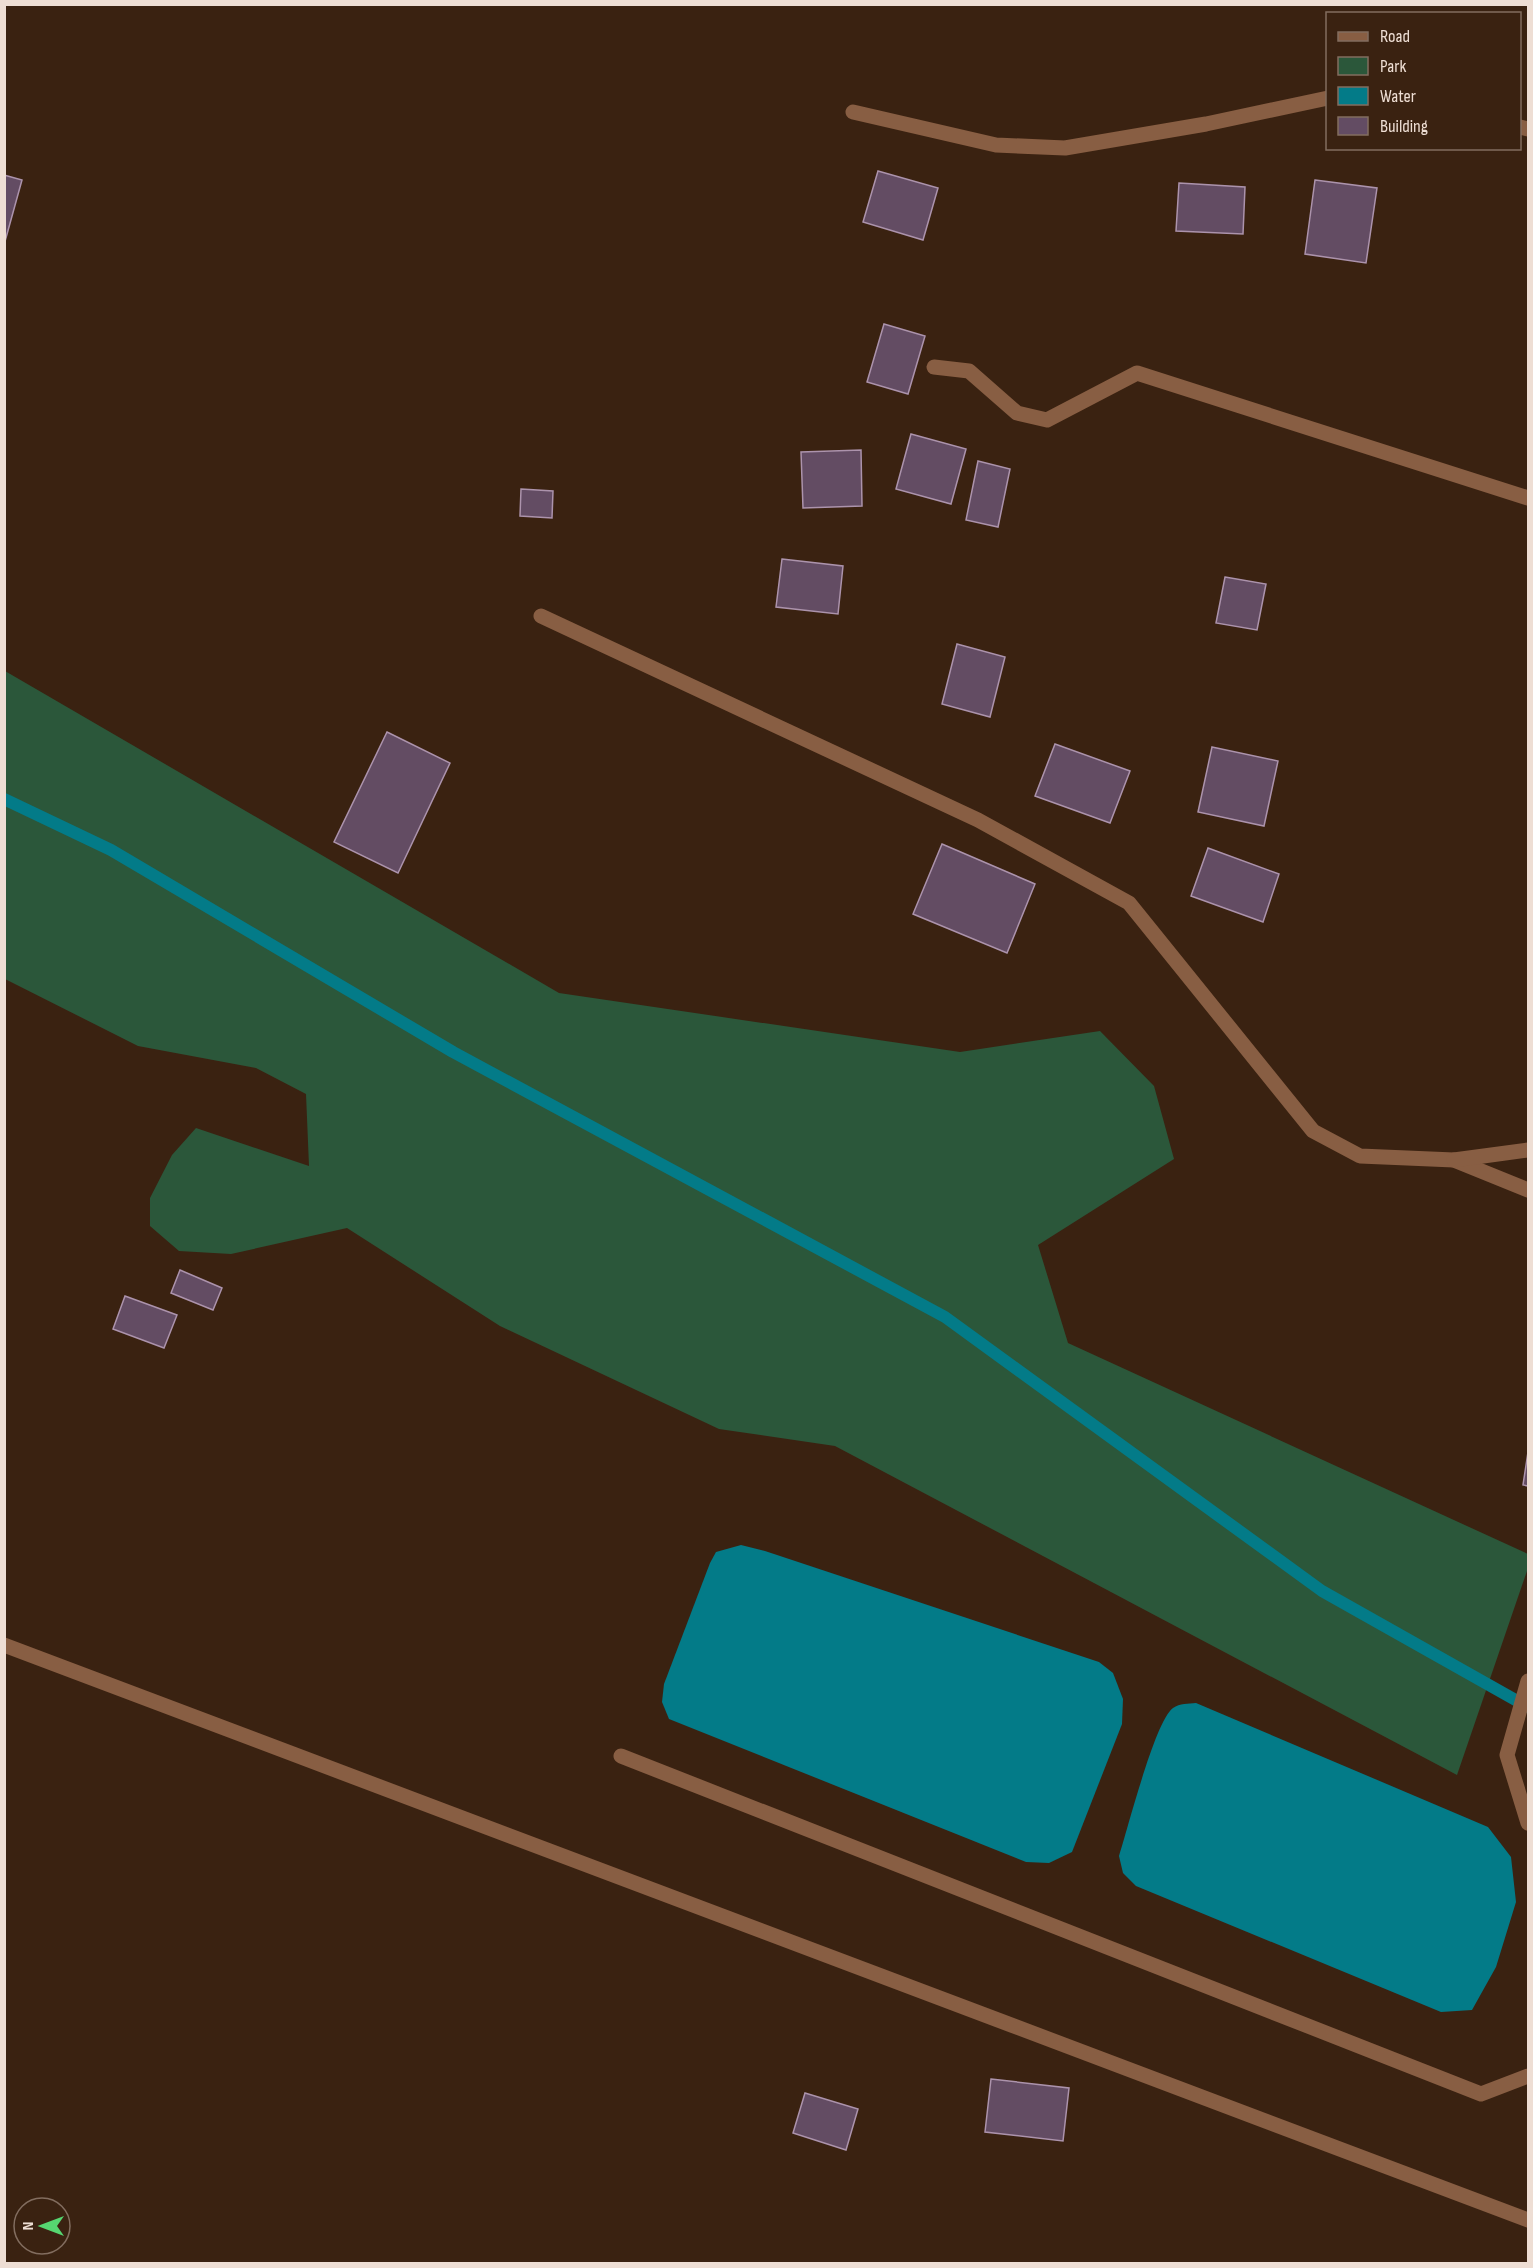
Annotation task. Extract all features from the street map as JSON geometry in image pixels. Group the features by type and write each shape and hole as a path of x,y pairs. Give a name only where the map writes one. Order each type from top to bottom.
{"street":[{"path":"853,112 996,145 1065,148 1206,124 1326,98"},
{"path":"934,367 969,371 1017,413 1047,420 1137,373 1528,498"},
{"path":"541,616 978,820 1129,903 1313,1131 1360,1156 1454,1160 1528,1150"},
{"path":"1454,1160 1528,1190"},
{"path":"4,1645 1528,2220"},
{"path":"1528,1681 1507,1755 1528,1822"},
{"path":"621,1756 1481,2094 1528,2076"}],"green space":[{"path":"5,671 559,993 960,1052 1100,1031 1154,1086 1174,1159 1038,1245 1068,1343 1528,1554 1528,1568 1457,1775 835,1446 719,1429 500,1326 347,1228 231,1254 179,1251 150,1226 150,1198 172,1155 196,1128 309,1166 306,1094 256,1068 138,1046 5,979"}],"water":[{"path":"741,1545 1099,1662 1113,1673 1123,1699 1122,1724 1072,1852 1049,1863 1026,1862 669,1719 662,1702 664,1684 710,1563 716,1552"},
{"path":"1196,1703 1488,1827 1511,1857 1516,1902 1496,1967 1472,2010 1441,2012 1136,1886 1123,1873 1119,1856 1158,1733 1173,1708 1181,1704"}],"building":[{"path":"878,171 938,188 923,240 863,222"},
{"path":"4,175 22,180 4,245"},
{"path":"1315,180 1377,188 1366,263 1305,254"},
{"path":"1179,183 1245,187 1243,234 1176,231"},
{"path":"884,324 925,336 908,394 867,382"},
{"path":"911,434 966,449 951,504 896,489"},
{"path":"861,450 862,506 803,508 801,452"},
{"path":"978,461 1010,469 998,527 966,520"},
{"path":"521,489 553,491 552,518 520,516"},
{"path":"782,559 843,566 838,614 776,607"},
{"path":"1225,577 1266,584 1257,630 1216,623"},
{"path":"957,644 1005,657 990,717 942,704"},
{"path":"387,732 450,763 398,873 334,842"},
{"path":"1055,744 1130,771 1110,823 1035,796"},
{"path":"1212,747 1278,761 1264,826 1198,812"},
{"path":"942,844 1035,884 1007,953 913,914"},
{"path":"1208,848 1279,874 1263,922 1191,896"},
{"path":"180,1270 222,1288 213,1310 171,1293"},
{"path":"125,1296 177,1315 164,1348 113,1329"},
{"path":"1528,1452 1528,1486 1523,1485"},
{"path":"991,2079 1069,2088 1063,2141 985,2132"},
{"path":"805,2093 858,2109 846,2150 793,2133"}],"waterway":[{"path":"4,799 111,850 453,1052 945,1317 1322,1591 1528,1707"}]}
